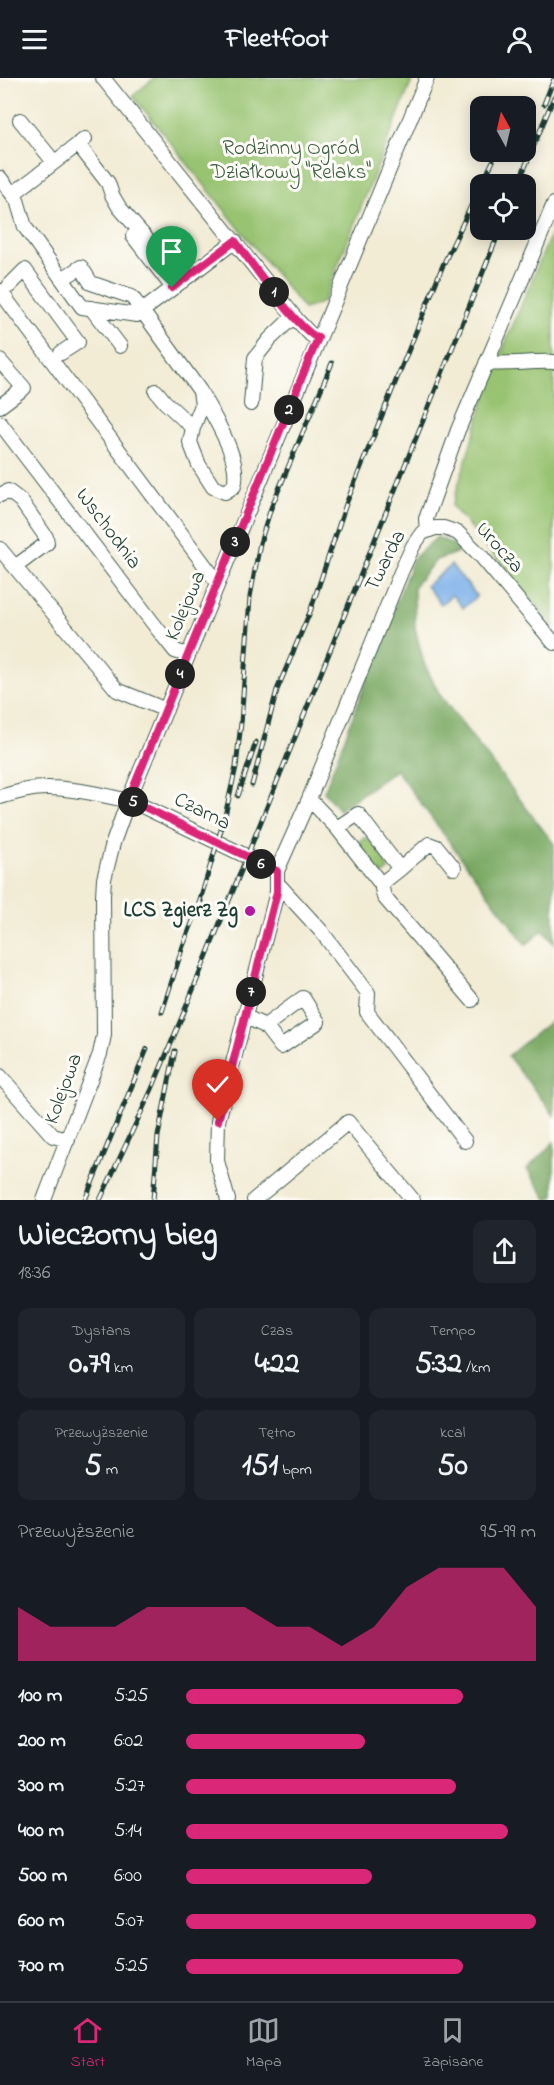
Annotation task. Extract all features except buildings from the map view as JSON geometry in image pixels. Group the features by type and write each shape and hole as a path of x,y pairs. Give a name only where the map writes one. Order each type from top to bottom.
{"street":[{"path":"103,78 294,315 311,335 318,338"},
{"name":"Kolejowa","path":"44,1200 100,1054 104,1035 104,879 113,843 128,801 318,338 428,79"},
{"path":"20,120 54,162"},
{"path":"13,194 81,141 108,183 129,230 178,284"},
{"path":"0,178 17,200 25,227 82,307 137,315 235,241"},
{"name":"Twarda","path":"228,1200 217,1161 217,1134 221,1106 278,877 400,572 419,537 427,531 426,519 458,430 486,363 549,229 554,204"},
{"path":"62,279 81,267 91,283 132,297 143,310 203,400 233,456 237,476 234,486 225,492 213,487 199,465 190,442 203,400"},
{"path":"61,353 78,342 25,270 5,288 218,583"},
{"path":"91,308 120,346"},
{"path":"251,404 255,358 294,315"},
{"path":"0,361 24,388 0,406"},
{"path":"486,363 554,362"},
{"path":"156,391 193,428"},
{"name":"Wschodnia","path":"0,423 156,627 176,651 188,655"},
{"path":"0,495 8,491 21,501 46,537 47,543 15,567"},
{"name":"Urocza","path":"427,531 444,528 458,532 466,539 554,643"},
{"path":"0,549 117,690 166,710"},
{"name":"Czarna","path":"0,797 27,790 51,788 118,798 147,808 278,877"},
{"path":"309,799 351,845 381,884 384,897 472,1000"},
{"path":"337,828 358,814 400,869"},
{"path":"351,845 372,831"},
{"path":"381,884 429,844 437,847 454,868"},
{"path":"278,877 368,993 367,1012 465,1142"},
{"path":"244,1016 265,1026"},
{"path":"0,1076 53,1136 68,1140"},
{"path":"254,1200 348,1122 413,1200"}],"green space":[{"name":"Rodzinny Ogród Działkowy \"Relaks\"","path":"154,78 413,78 323,302 304,309 133,96"},
{"path":"551,234 554,238 554,627 452,506 492,375"},
{"path":"437,537 465,550 436,560 414,586 415,628 424,663 440,695 554,844 554,944 543,930 526,945 396,770 339,810 324,792 413,559"},
{"path":"365,838 373,843 383,856 388,870 384,874 378,873 360,847 360,842"},
{"path":"554,1018 554,1115 508,1056"},
{"path":"554,1142 554,1196 548,1200 527,1169"}],"water":[{"path":"451,565 477,596 463,608 452,595 441,604 426,586"}],"railway":[{"path":"544,104 554,79"},
{"path":"522,174 554,97"},
{"path":"487,174 493,162"},
{"path":"252,785 277,690 310,612 346,504 443,265 470,208"},
{"path":"100,1200 152,1089 182,1017 496,240"},
{"path":"198,907 224,820 236,767 250,597 260,543 271,508 332,363"},
{"path":"238,796 256,742"},
{"path":"162,1012 183,946 201,901"},
{"path":"85,1200 147,1049"},
{"path":"153,1200 158,1136 175,1051"}],"place":[{"name":"LCS Zgierz Zg","path":"250,911"}],"route":[{"path":"172,288 235,241 297,320 311,335 318,338 128,801 277,871 277,892 218,1121"}]}
